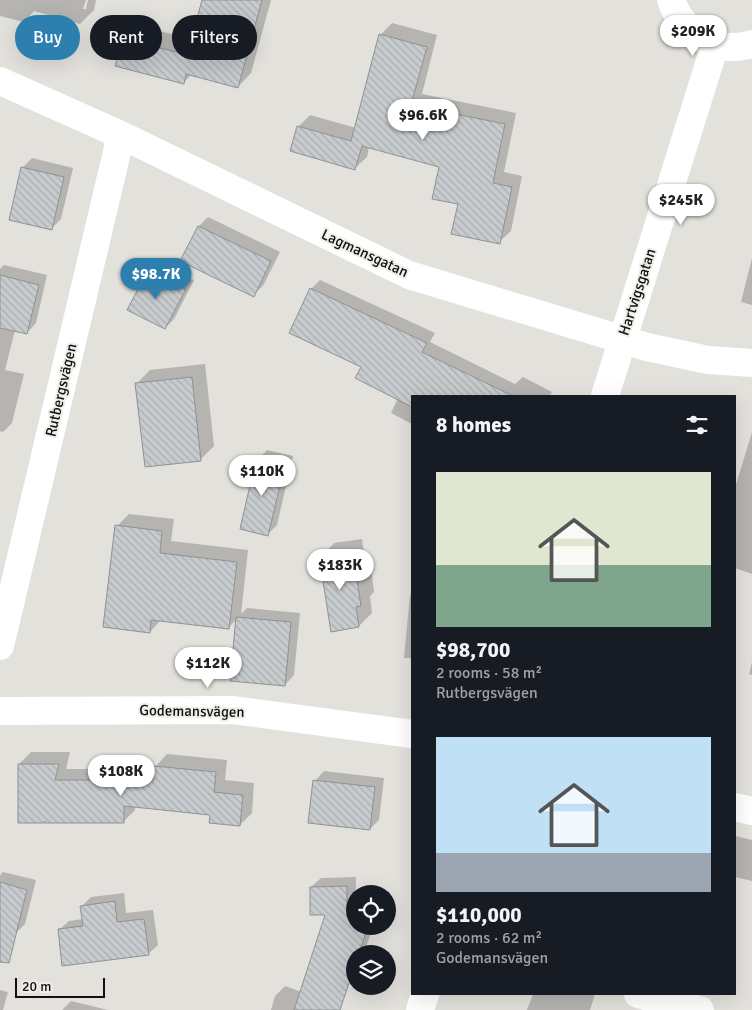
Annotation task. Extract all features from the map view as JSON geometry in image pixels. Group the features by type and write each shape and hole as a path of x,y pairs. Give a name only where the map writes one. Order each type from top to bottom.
{"street":[{"path":"671,0 676,13 692,33 716,45 741,47 752,44"},
{"name":"Hartvigsgatan","path":"606,395 716,45"},
{"name":"Lagmansgatan","path":"0,81 122,135 409,274 622,341 708,360 752,363"},
{"name":"Rutbergsvägen","path":"0,646 122,135"},
{"name":"Godemansvägen","path":"0,711 232,710 411,734"},
{"path":"736,807 752,811"},
{"path":"420,1010 425,995"},
{"path":"642,995 700,1010"}],"building":[{"path":"202,0 262,0 257,18 257,15 198,15"},
{"path":"379,34 427,47 411,105 505,124 493,183 512,187 500,244 451,234 458,204 432,199 439,167 362,146 355,170 290,151 297,126 351,141"},
{"path":"162,48 172,51 172,60 246,60 238,88 186,74 184,84 115,66 117,60 162,60"},
{"path":"21,167 64,177 52,230 9,220"},
{"path":"198,226 271,261 254,297 180,261"},
{"path":"148,270 186,289 165,329 127,310"},
{"path":"0,275 39,285 27,334 0,328"},
{"path":"310,288 427,343 422,352 511,395 411,395 411,406 355,378 361,367 289,333"},
{"path":"192,377 201,461 145,467 135,383"},
{"path":"256,459 285,465 268,536 240,529"},
{"path":"115,525 162,531 160,553 237,562 229,629 151,620 150,633 103,627"},
{"path":"349,552 352,574 356,573 361,606 356,607 359,627 331,632 319,556"},
{"path":"236,617 291,622 285,686 230,681"},
{"path":"18,764 59,764 55,780 153,780 154,766 216,772 214,792 243,795 240,826 209,823 210,815 124,806 124,823 45,823 45,821 44,823 18,823"},
{"path":"313,780 375,787 370,830 308,823"},
{"path":"0,882 27,890 9,963 0,962"},
{"path":"346,886 346,935 365,935 362,945 346,945 346,992 340,1010 294,1010 325,915 310,915 310,887"},
{"path":"115,901 117,922 144,919 149,955 62,966 58,929 83,926 80,906"}]}
